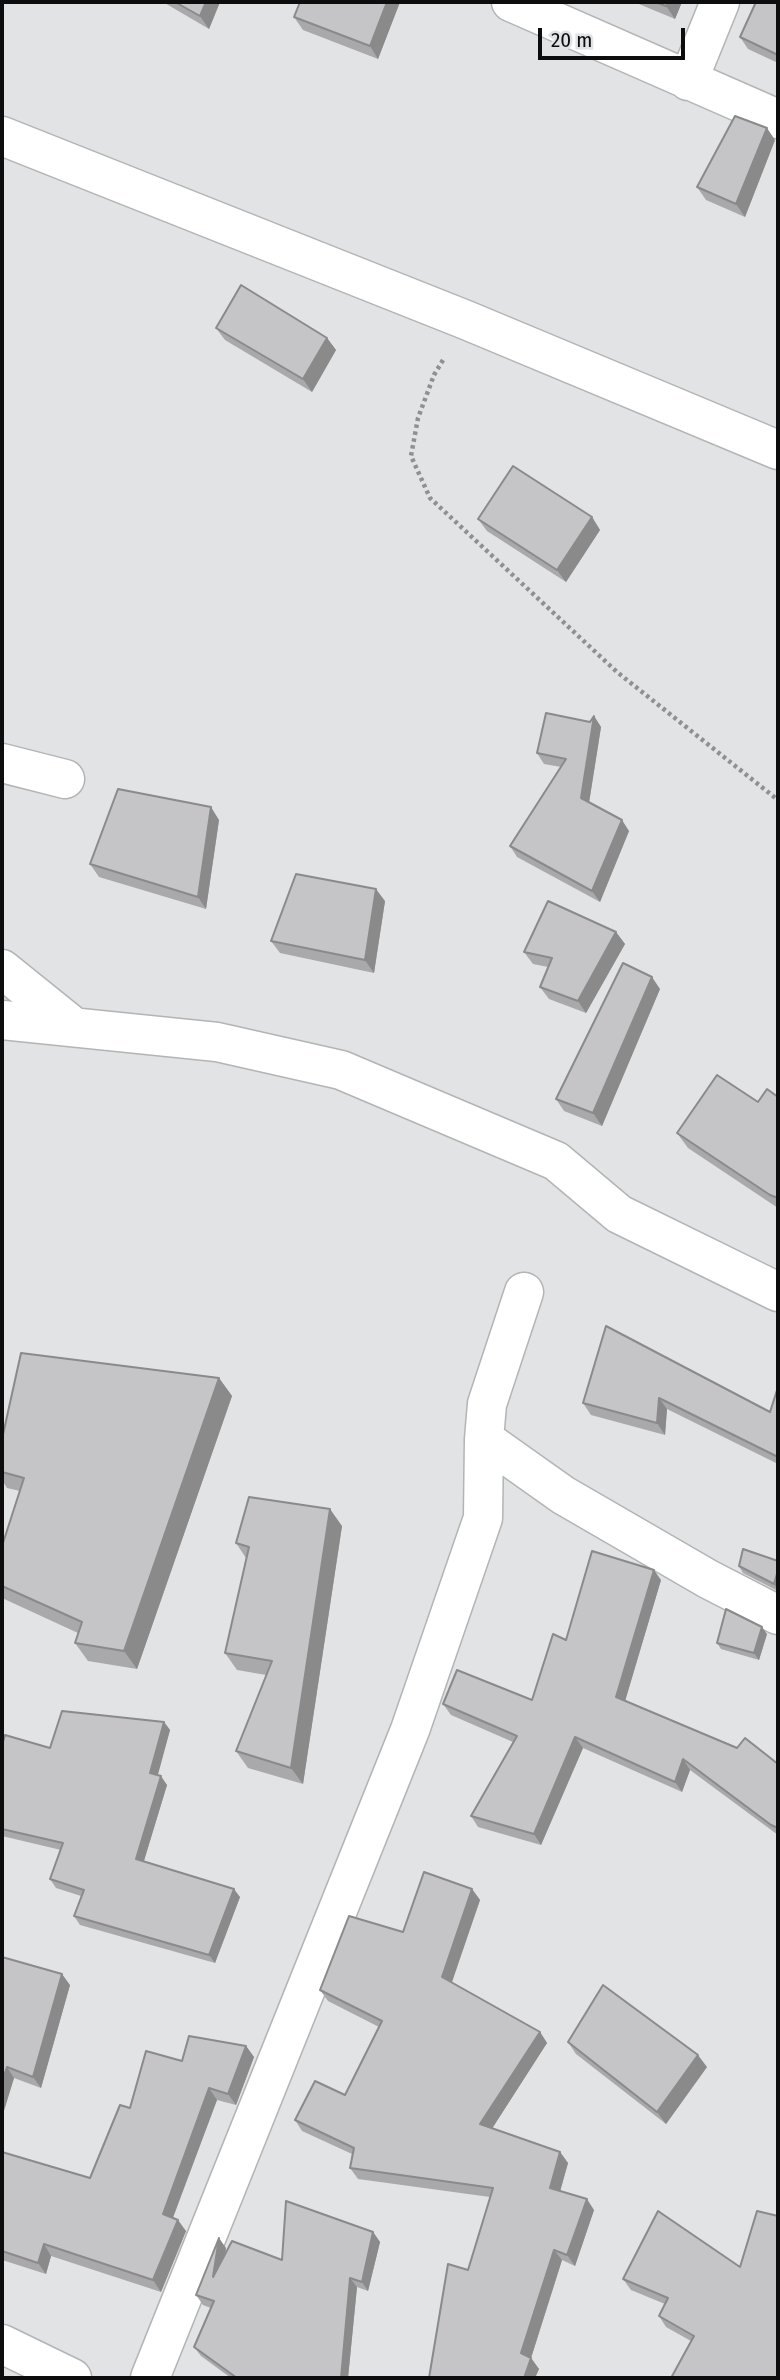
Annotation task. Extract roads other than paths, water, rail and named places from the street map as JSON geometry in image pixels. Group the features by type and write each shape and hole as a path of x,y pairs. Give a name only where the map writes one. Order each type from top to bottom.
{"street":[{"path":"511,2 778,119"},
{"path":"688,81 720,2"},
{"path":"2,136 466,320 778,450"},
{"path":"2,763 65,779"},
{"path":"2,969 74,1027"},
{"path":"2,1020 218,1042 341,1070 556,1161 620,1214 778,1292"},
{"path":"150,2378 410,1730 482,1518 487,1404 524,1292"},
{"path":"484,1439 563,1495 708,1579 778,1615"},
{"path":"2,2344 72,2378"}]}
